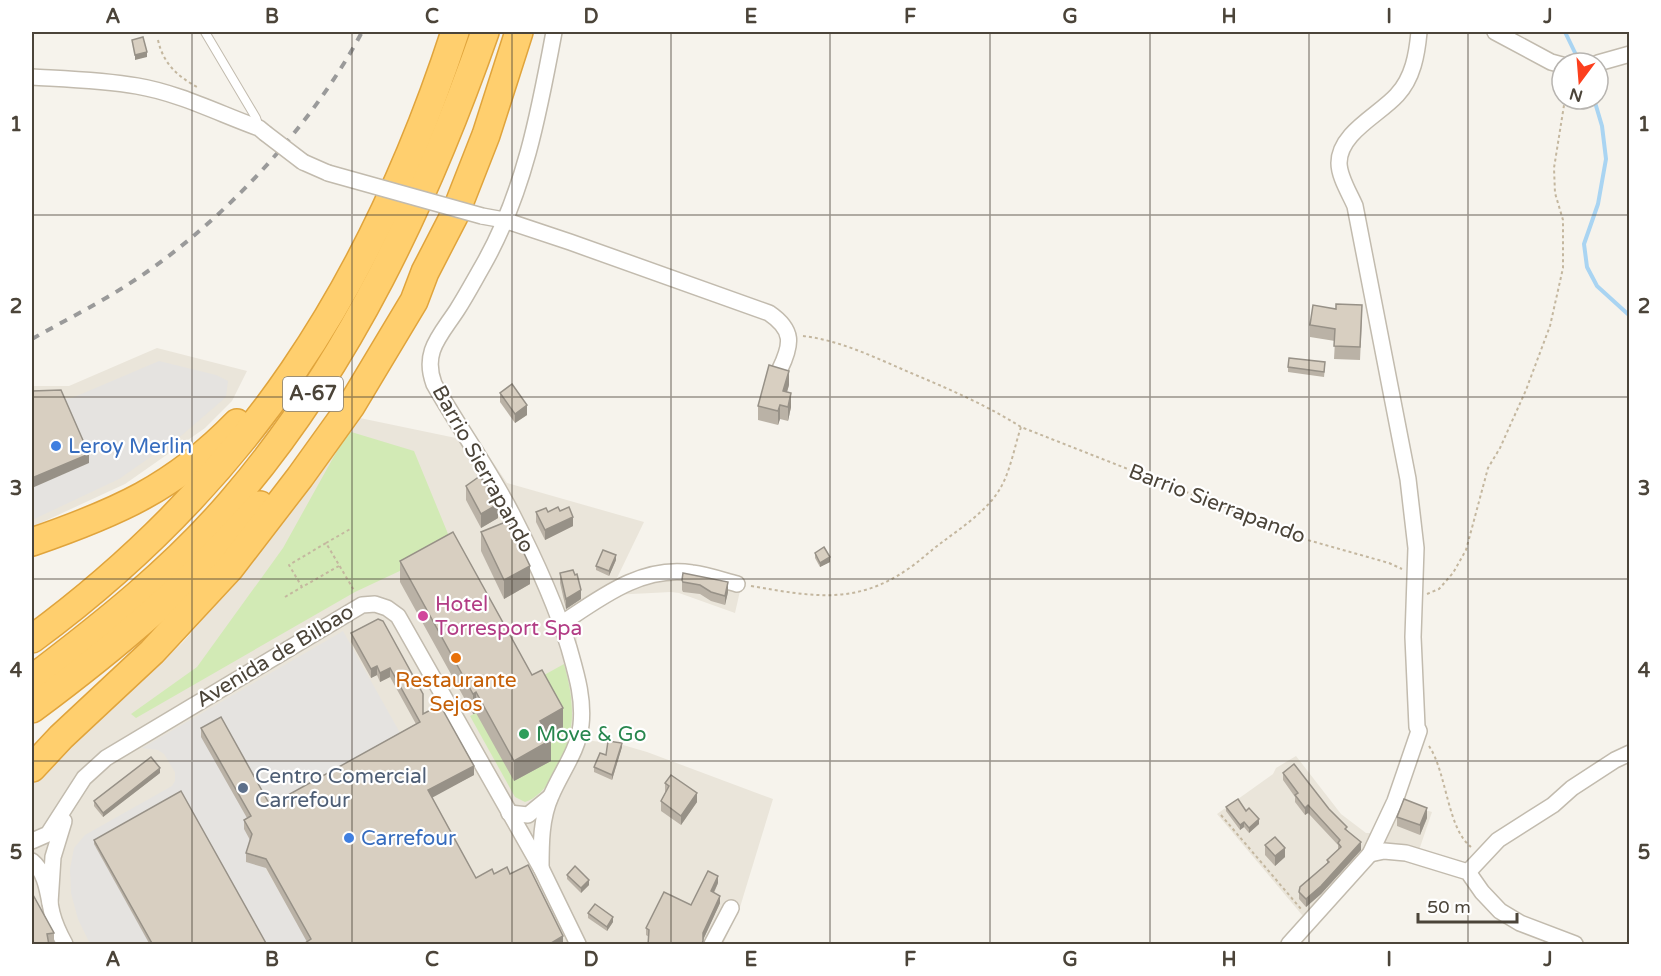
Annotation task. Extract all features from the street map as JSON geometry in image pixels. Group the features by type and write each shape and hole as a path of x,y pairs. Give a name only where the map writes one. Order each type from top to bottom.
{"highway":[{"name":"A-67","path":"32,639 138,553 234,452 284,386 322,330 387,208 420,129 455,32"},
{"name":"A-67","path":"32,679 129,603 183,553 231,502 298,415 336,359 388,265 432,168 485,32"},
{"path":"32,768 61,737 168,636 247,547 320,452 364,386 414,301 425,272 455,214 497,103 519,32"},
{"path":"32,542 138,499 179,475 220,441 253,406 289,358 387,208"},
{"path":"32,709 135,628 187,582 248,519 293,466 335,410 425,272"}],"street":[{"name":"Barrio Sierrapando","path":"522,835 533,822 567,767 576,745 581,725 580,690 561,624 511,512 434,384 429,364 434,345 484,264 521,178 533,140 554,32"},
{"path":"1289,945 1370,854 1395,801 1419,731 1413,637 1416,548 1408,478 1355,206 1339,164 1343,146 1367,120 1397,95 1406,82 1415,63 1419,32"},
{"path":"1495,32 1550,61"},
{"path":"1610,60 1629,54"},
{"path":"32,77 139,86 181,98 262,131 303,162 328,173 482,216 504,220 601,252 768,313 783,323 788,334 788,348 780,369"},
{"path":"561,624 622,584 648,577 691,572 737,584"},
{"name":"Avenida de Bilbao","path":"32,841 48,834 90,772 119,749 362,605 381,605 398,616 508,813"},
{"path":"1468,872 1498,840 1553,806 1572,788 1629,753"},
{"path":"508,813 528,815 545,802"},
{"name":"Barrio Sierrapando","path":"541,868 545,802"},
{"name":"Avenida de Bilbao","path":"50,903 53,857 68,804"},
{"name":"Barrio Sierrapando","path":"508,813 541,868 578,945"},
{"path":"1370,854 1384,851 1406,853 1468,872 1482,892 1500,911 1520,923 1575,945"},
{"name":"Avenida de Bilbao","path":"32,861 41,871 55,924 65,945"},
{"path":"712,945 731,908"}],"lane":[{"path":"205,32 262,131"}],"path":[{"path":"158,40 167,64 186,81 215,100 219,107 217,113"},
{"path":"1415,600 1439,589 1453,573 1466,550 1488,468 1527,390 1550,326 1563,268 1563,220 1555,193 1554,168 1563,111"},
{"name":"Barrio Sierrapando","path":"788,334 815,337 875,357 1000,414 1021,427 1290,535 1389,563 1415,575"},
{"path":"737,584 830,596 853,594 884,583 908,569 984,508 1002,484 1021,427"},
{"path":"302,587 289,565 352,528"},
{"path":"326,543 362,605"},
{"path":"285,597 339,566"},
{"path":"1419,731 1432,750 1458,830 1466,843 1482,856"},
{"path":"1221,815 1311,920"}],"shaded area":[{"path":"157,348 247,371 232,401 205,428 125,484 32,527 32,386 69,386"},
{"path":"159,361 216,375 228,381 226,397 182,435 119,479 32,520 32,488 88,463 61,399 72,398"},
{"path":"355,417 480,443 507,483 644,522 616,580 681,567 742,582 735,613 671,592 612,595 575,620 586,740 623,745 647,752 773,799 740,907 723,944 32,944 32,785 63,746 132,690 183,642 246,569"},
{"name":"Centro Comercial Carrefour","path":"343,631 404,740 263,864 309,944 90,944 78,919 71,893 70,869 74,848 85,835 172,786 175,781 175,772 164,754 158,750 142,748"},
{"path":"1296,756 1341,814 1366,833 1372,833 1390,800 1432,812 1415,862 1389,858 1372,863 1313,928 1217,814 1273,774 1276,768"}],"green space":[{"path":"348,431 414,451 453,546 355,592 136,718 131,714 197,667 283,548"},
{"name":"Move & Go","path":"564,664 572,708 569,739 552,778 535,797 525,802 515,797 470,716"}],"building":[{"path":"143,37 147,52 135,55 132,40"},
{"path":"1336,304 1362,305 1360,347 1334,346 1335,329 1310,325 1313,305 1336,309"},
{"path":"1289,358 1325,362 1324,372 1288,367"},
{"path":"769,365 789,371 783,391 791,393 788,407 780,405 778,411 758,406"},
{"path":"512,384 527,405 515,414 500,393"},
{"name":"Leroy Merlin","path":"61,390 89,454 32,478 32,391"},
{"path":"480,476 498,504 481,514 466,486"},
{"path":"558,507 560,511 569,507 573,517 545,530 536,512 546,508 548,512"},
{"path":"508,521 517,540 522,538 525,544 521,547 530,566 504,580 481,532"},
{"path":"453,532 532,675 542,670 563,708 540,721 551,740 514,761 476,692 473,694 400,561"},
{"path":"824,547 830,557 820,563 815,553"},
{"path":"603,550 616,555 609,571 596,566"},
{"path":"573,570 575,575 577,574 581,590 566,599 560,573"},
{"path":"683,573 728,582 725,596 711,592 700,585 683,582"},
{"name":"Carrefour","path":"378,619 383,621 423,694 423,714 440,705 474,766 428,790 476,878 492,869 494,874 507,867 510,874 528,865 563,936 548,945 302,945 311,939 266,859 246,853 252,834 244,820 251,816 201,728 221,717 270,805 420,722 390,668 380,673 377,666 371,669 351,633"},
{"path":"608,741 622,743 612,775 594,767 600,753 606,755"},
{"path":"151,757 160,768 103,813 94,801"},
{"path":"1294,764 1329,809 1347,827 1345,829 1361,842 1306,899 1299,892 1300,887 1329,862 1327,860 1341,847 1338,843 1340,840 1308,805 1305,808 1295,795 1298,793 1283,773"},
{"path":"671,775 697,793 681,816 661,801 669,786 665,783"},
{"path":"181,791 267,945 153,945 94,840"},
{"path":"1238,799 1246,811 1249,808 1259,819 1249,828 1244,822 1240,825 1226,807"},
{"path":"1404,799 1427,808 1420,825 1397,817"},
{"path":"1275,837 1285,848 1275,856 1265,845"},
{"path":"575,866 589,880 581,888 567,875"},
{"path":"708,871 718,876 711,891 720,896 703,933 701,945 648,945 649,930 646,928 664,892 691,905"},
{"path":"32,893 54,933 47,934 49,945 32,945"},
{"path":"595,904 613,917 607,927 588,913"}],"waterway":[{"path":"1565,32 1574,51"},
{"path":"1598,111 1606,159 1598,204 1584,244 1587,267 1597,286 1630,316"}],"railway":[{"path":"32,339 113,294 159,263 227,206 289,140 341,68 362,32"}],"place":[{"name":"Leroy Merlin","path":"56,446"},
{"name":"Hotel Torresport Spa","path":"423,616"},
{"name":"Restaurante Sejos","path":"456,658"},
{"name":"Move & Go","path":"524,734"},
{"name":"Centro Comercial Carrefour","path":"243,788"},
{"name":"Carrefour","path":"349,838"}]}
